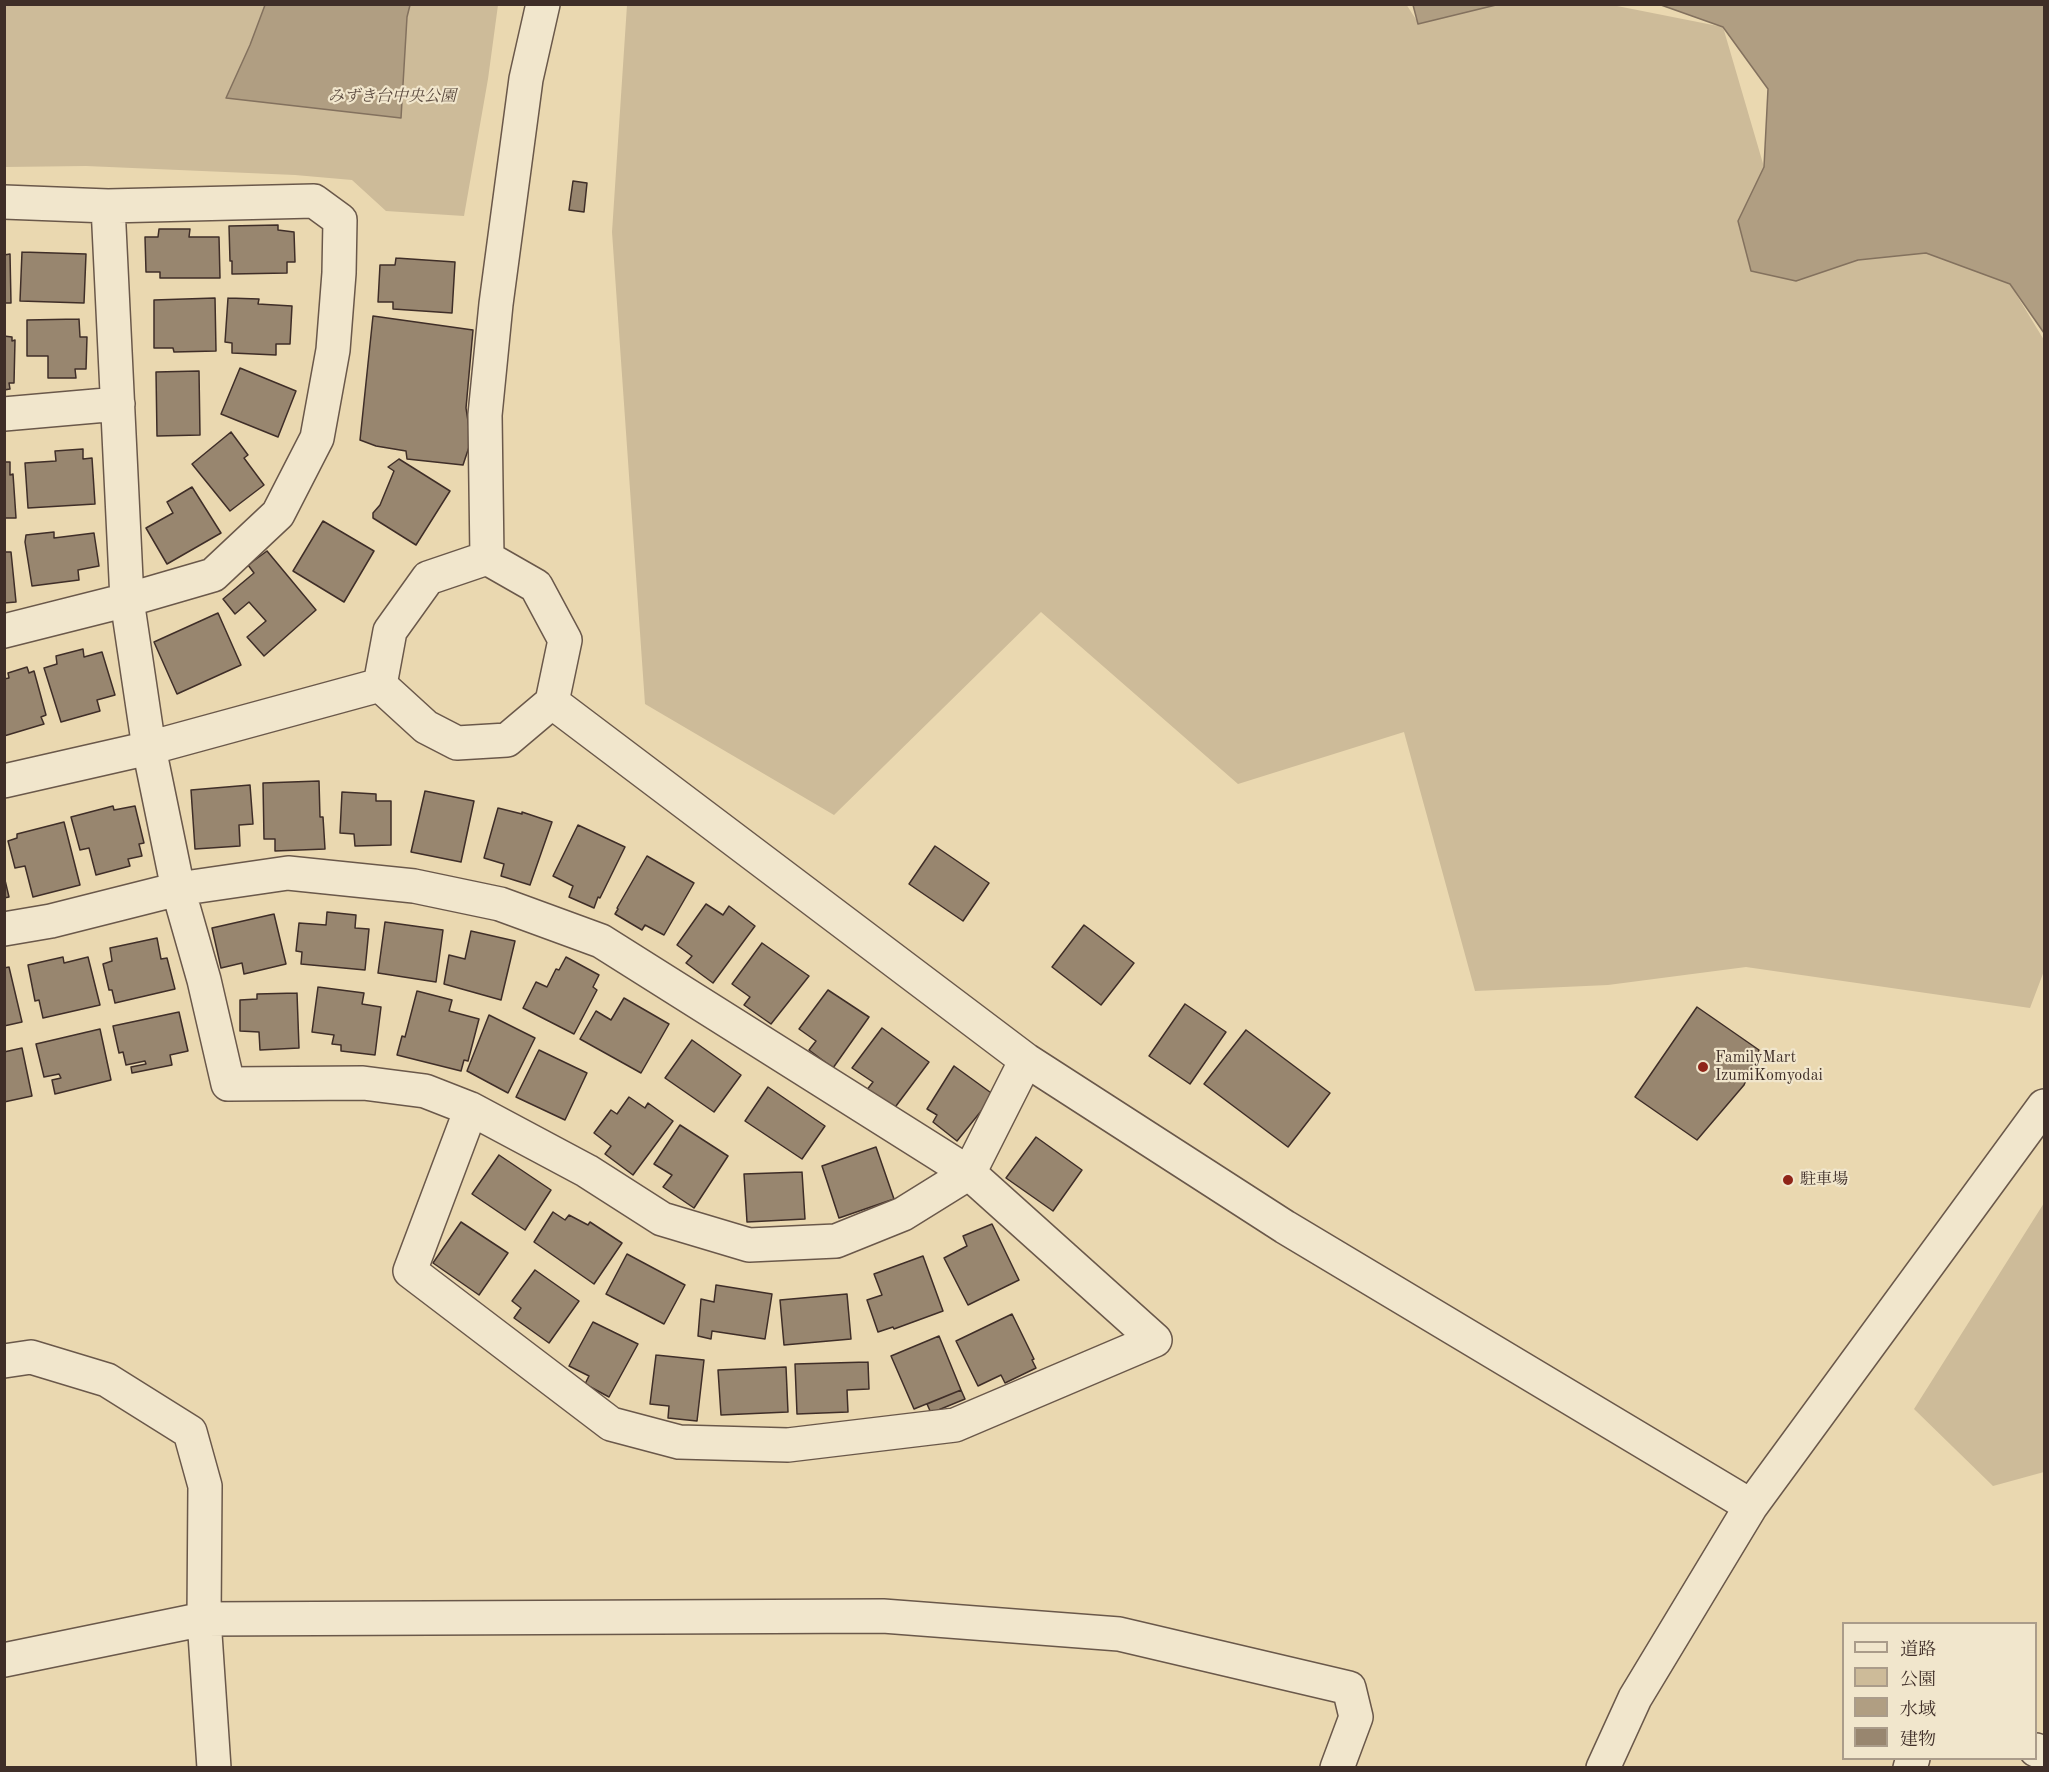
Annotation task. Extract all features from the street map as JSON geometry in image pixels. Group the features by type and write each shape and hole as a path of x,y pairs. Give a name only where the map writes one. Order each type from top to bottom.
{"street":[{"path":"487,558 485,415 496,304 526,79 543,4"},
{"path":"4,202 108,206 314,201 340,220 339,273 333,350 317,438 278,514 213,575 127,600 4,631"},
{"path":"108,206 127,600 148,748 178,889 204,980 228,1084 363,1083 425,1091 471,1109 587,1171 662,1219 748,1245 836,1241 903,1214 969,1173 1026,1060"},
{"path":"4,414 118,404"},
{"path":"487,558 536,586 565,640 552,702 507,740 457,742 426,727 380,685 390,631 428,578 487,558"},
{"path":"4,781 148,748 380,685"},
{"path":"552,702 1026,1060 1285,1227 1751,1506"},
{"path":"4,929 51,921 178,889 288,873 414,886 500,904 601,941 969,1173 1155,1340 955,1425 788,1444 679,1442 611,1424 410,1271 471,1109"},
{"path":"1603,1767 1635,1698 1751,1506 2044,1106"},
{"path":"4,1361 31,1357 106,1380 190,1432 205,1486 204,1619 214,1767"},
{"path":"4,1660 204,1619 883,1616 1119,1634 1349,1688 1356,1718 1337,1767"}],"green space":[{"path":"1406,4 1419,24 1491,5 1607,4 1723,27 1764,167 1738,221 1751,271 1926,253 2010,284 2044,340 2044,971 2030,1008 1746,967 1608,985 1475,991 1404,732 1238,784 1041,612 834,815 645,704 612,232 627,5"},
{"name":"みずき台中央公園","path":"4,5 498,5 488,79 464,216 386,211 352,180 295,175 86,166 5,167"},
{"path":"2044,1203 2044,1472 1993,1486 1914,1409"}],"water":[{"path":"1413,4 1496,5 1418,24"},
{"path":"265,5 410,5 407,17 401,118 226,98"},
{"path":"1661,5 2044,5 2044,333 2010,284 1926,253 1858,260 1796,281 1751,271 1738,221 1764,167 1768,89 1723,27"}],"building":[{"path":"573,181 587,183 584,212 569,210"},
{"path":"278,225 278,230 294,232 295,262 287,262 287,273 232,274 229,226"},
{"path":"159,229 190,229 189,237 219,237 220,278 160,278 160,272 146,272 145,237 158,237"},
{"path":"22,252 86,254 84,303 20,301"},
{"path":"10,254 11,303 4,303 4,255"},
{"path":"396,258 455,262 452,313 393,309 393,302 378,302 380,265 395,265"},
{"path":"215,298 216,351 174,352 173,348 154,348 154,300"},
{"path":"228,298 259,299 258,304 292,306 290,344 276,344 276,355 232,353 232,343 225,342"},
{"path":"373,316 473,330 466,408 471,441 463,465 407,459 406,451 376,446 360,440"},
{"path":"79,319 80,337 87,337 86,369 75,369 76,378 48,378 48,356 27,356 27,320"},
{"path":"4,336 12,337 12,341 15,340 14,383 9,383 10,389 4,390"},
{"path":"240,368 296,391 278,437 221,414"},
{"path":"199,371 200,435 157,436 156,372"},
{"path":"231,432 248,455 244,458 264,485 230,511 192,464"},
{"path":"83,449 83,459 92,458 95,504 28,508 25,463 56,461 55,451"},
{"path":"399,459 450,491 416,545 373,518 373,513 380,505 394,471 388,467"},
{"path":"4,462 10,462 10,475 13,474 16,518 4,518"},
{"path":"192,487 221,533 167,564 146,528 173,513 167,502"},
{"path":"323,521 374,551 344,602 293,571"},
{"path":"54,532 54,538 94,533 99,566 78,570 79,580 32,586 25,542 26,535"},
{"path":"267,551 316,610 264,656 247,637 266,621 249,602 235,614 223,599 254,573 248,565"},
{"path":"4,552 11,552 16,602 4,603"},
{"path":"218,613 241,665 177,694 154,642"},
{"path":"83,649 84,657 102,652 115,695 97,700 100,711 61,722 44,668 57,664 56,656"},
{"path":"27,667 29,673 34,671 46,715 41,717 44,724 4,736 4,679 9,678 8,673"},
{"path":"319,781 320,817 323,817 325,849 275,851 275,839 264,839 263,783"},
{"path":"250,785 253,824 239,825 240,846 195,849 191,790"},
{"path":"425,791 474,801 461,862 411,852"},
{"path":"342,792 376,794 376,801 391,801 391,845 355,846 354,834 340,833"},
{"path":"113,806 114,810 135,806 144,843 139,844 142,856 128,859 130,866 96,875 89,848 80,850 71,817"},
{"path":"498,808 522,814 522,812 552,822 530,885 501,876 504,864 484,858"},
{"path":"64,822 80,885 33,897 25,866 15,868 8,841 17,838 17,834"},
{"path":"578,825 625,847 594,908 569,897 573,886 553,876"},
{"path":"935,846 989,883 963,921 909,884"},
{"path":"647,856 694,883 664,935 645,925 642,930 615,914"},
{"path":"4,876 9,897 4,898"},
{"path":"706,904 723,915 729,906 755,926 713,983 686,963 692,956 677,945"},
{"path":"327,912 356,915 355,928 369,929 365,970 301,964 302,952 296,951 299,923 326,925"},
{"path":"274,914 286,964 244,974 242,963 221,968 212,928"},
{"path":"385,922 443,930 436,982 378,973"},
{"path":"1084,925 1134,963 1101,1005 1052,967"},
{"path":"471,931 515,941 501,1000 444,984 449,955 465,959"},
{"path":"157,938 161,959 167,958 175,989 115,1003 112,990 109,990 103,964 112,961 110,948"},
{"path":"762,943 809,976 771,1024 744,1005 750,997 732,984"},
{"path":"63,957 64,963 88,957 100,1005 43,1018 39,1000 35,1001 28,965"},
{"path":"566,957 599,975 593,987 597,990 574,1034 523,1008 536,982 547,987 556,969 559,970"},
{"path":"9,967 22,1022 4,1026 4,968"},
{"path":"318,987 364,993 362,1004 381,1007 375,1055 341,1051 341,1045 332,1044 334,1035 312,1032"},
{"path":"828,990 869,1017 833,1068 809,1050 816,1041 799,1029"},
{"path":"417,991 452,1000 449,1011 479,1019 468,1061 464,1060 461,1071 397,1055 402,1036 405,1037"},
{"path":"297,993 299,1048 260,1050 259,1032 240,1031 240,1000 257,999 257,994"},
{"path":"624,998 669,1024 641,1073 580,1039 596,1011 611,1020"},
{"path":"1185,1004 1226,1032 1190,1084 1149,1056"},
{"name":"FamilyMart IzumiKomyodai","path":"1697,1007 1759,1050 1744,1085 1697,1140 1635,1097"},
{"path":"179,1012 188,1051 170,1055 172,1065 132,1073 131,1067 146,1064 145,1061 126,1065 123,1052 119,1053 113,1026"},
{"path":"489,1015 535,1038 508,1093 467,1071"},
{"path":"882,1028 929,1062 893,1110 866,1091 873,1082 852,1068"},
{"path":"100,1029 111,1080 55,1094 52,1080 61,1078 59,1074 44,1077 36,1044"},
{"path":"1246,1030 1330,1093 1288,1147 1204,1084"},
{"path":"692,1040 741,1075 714,1112 665,1078"},
{"path":"22,1048 32,1096 4,1102 4,1052"},
{"path":"539,1050 587,1073 565,1120 516,1097"},
{"path":"954,1066 994,1095 957,1141 933,1122 937,1115 927,1109"},
{"path":"768,1087 825,1126 802,1159 745,1121"},
{"path":"629,1097 645,1108 648,1103 673,1121 633,1175 605,1154 611,1146 594,1133 611,1110 617,1114"},
{"path":"680,1125 728,1156 694,1208 663,1187 672,1175 654,1164"},
{"path":"1036,1137 1082,1170 1053,1211 1006,1178"},
{"path":"876,1147 894,1199 839,1218 822,1166"},
{"path":"499,1155 551,1190 525,1230 472,1194"},
{"path":"802,1172 805,1219 747,1222 744,1174"},
{"path":"553,1212 565,1220 569,1215 588,1225 590,1222 622,1243 594,1284 534,1242"},
{"path":"461,1222 508,1253 479,1295 433,1263"},
{"path":"992,1224 1019,1280 968,1305 944,1258 967,1246 963,1236"},
{"path":"627,1254 685,1285 664,1324 606,1294"},
{"path":"923,1256 943,1311 894,1329 893,1327 878,1332 867,1300 882,1295 874,1274"},
{"path":"535,1270 579,1301 549,1343 514,1318 521,1308 512,1301"},
{"path":"716,1285 772,1294 765,1339 712,1331 711,1339 698,1336 701,1299 714,1302"},
{"path":"847,1294 851,1339 784,1345 780,1300"},
{"path":"1012,1314 1034,1359 1032,1360 1036,1368 1005,1383 1001,1375 978,1386 956,1341"},
{"path":"593,1322 638,1344 609,1397 585,1384 589,1376 569,1366"},
{"path":"939,1336 961,1390 914,1409 891,1356"},
{"path":"656,1355 704,1360 697,1421 668,1418 669,1406 650,1404"},
{"path":"868,1362 869,1389 847,1390 848,1412 797,1414 795,1364"},
{"path":"786,1367 788,1412 721,1415 718,1370"},
{"path":"961,1390 965,1399 931,1413 927,1404"}],"place":[{"name":"FamilyMart IzumiKomyodai","path":"1703,1067"},
{"name":"駐車場","path":"1788,1180"}]}
